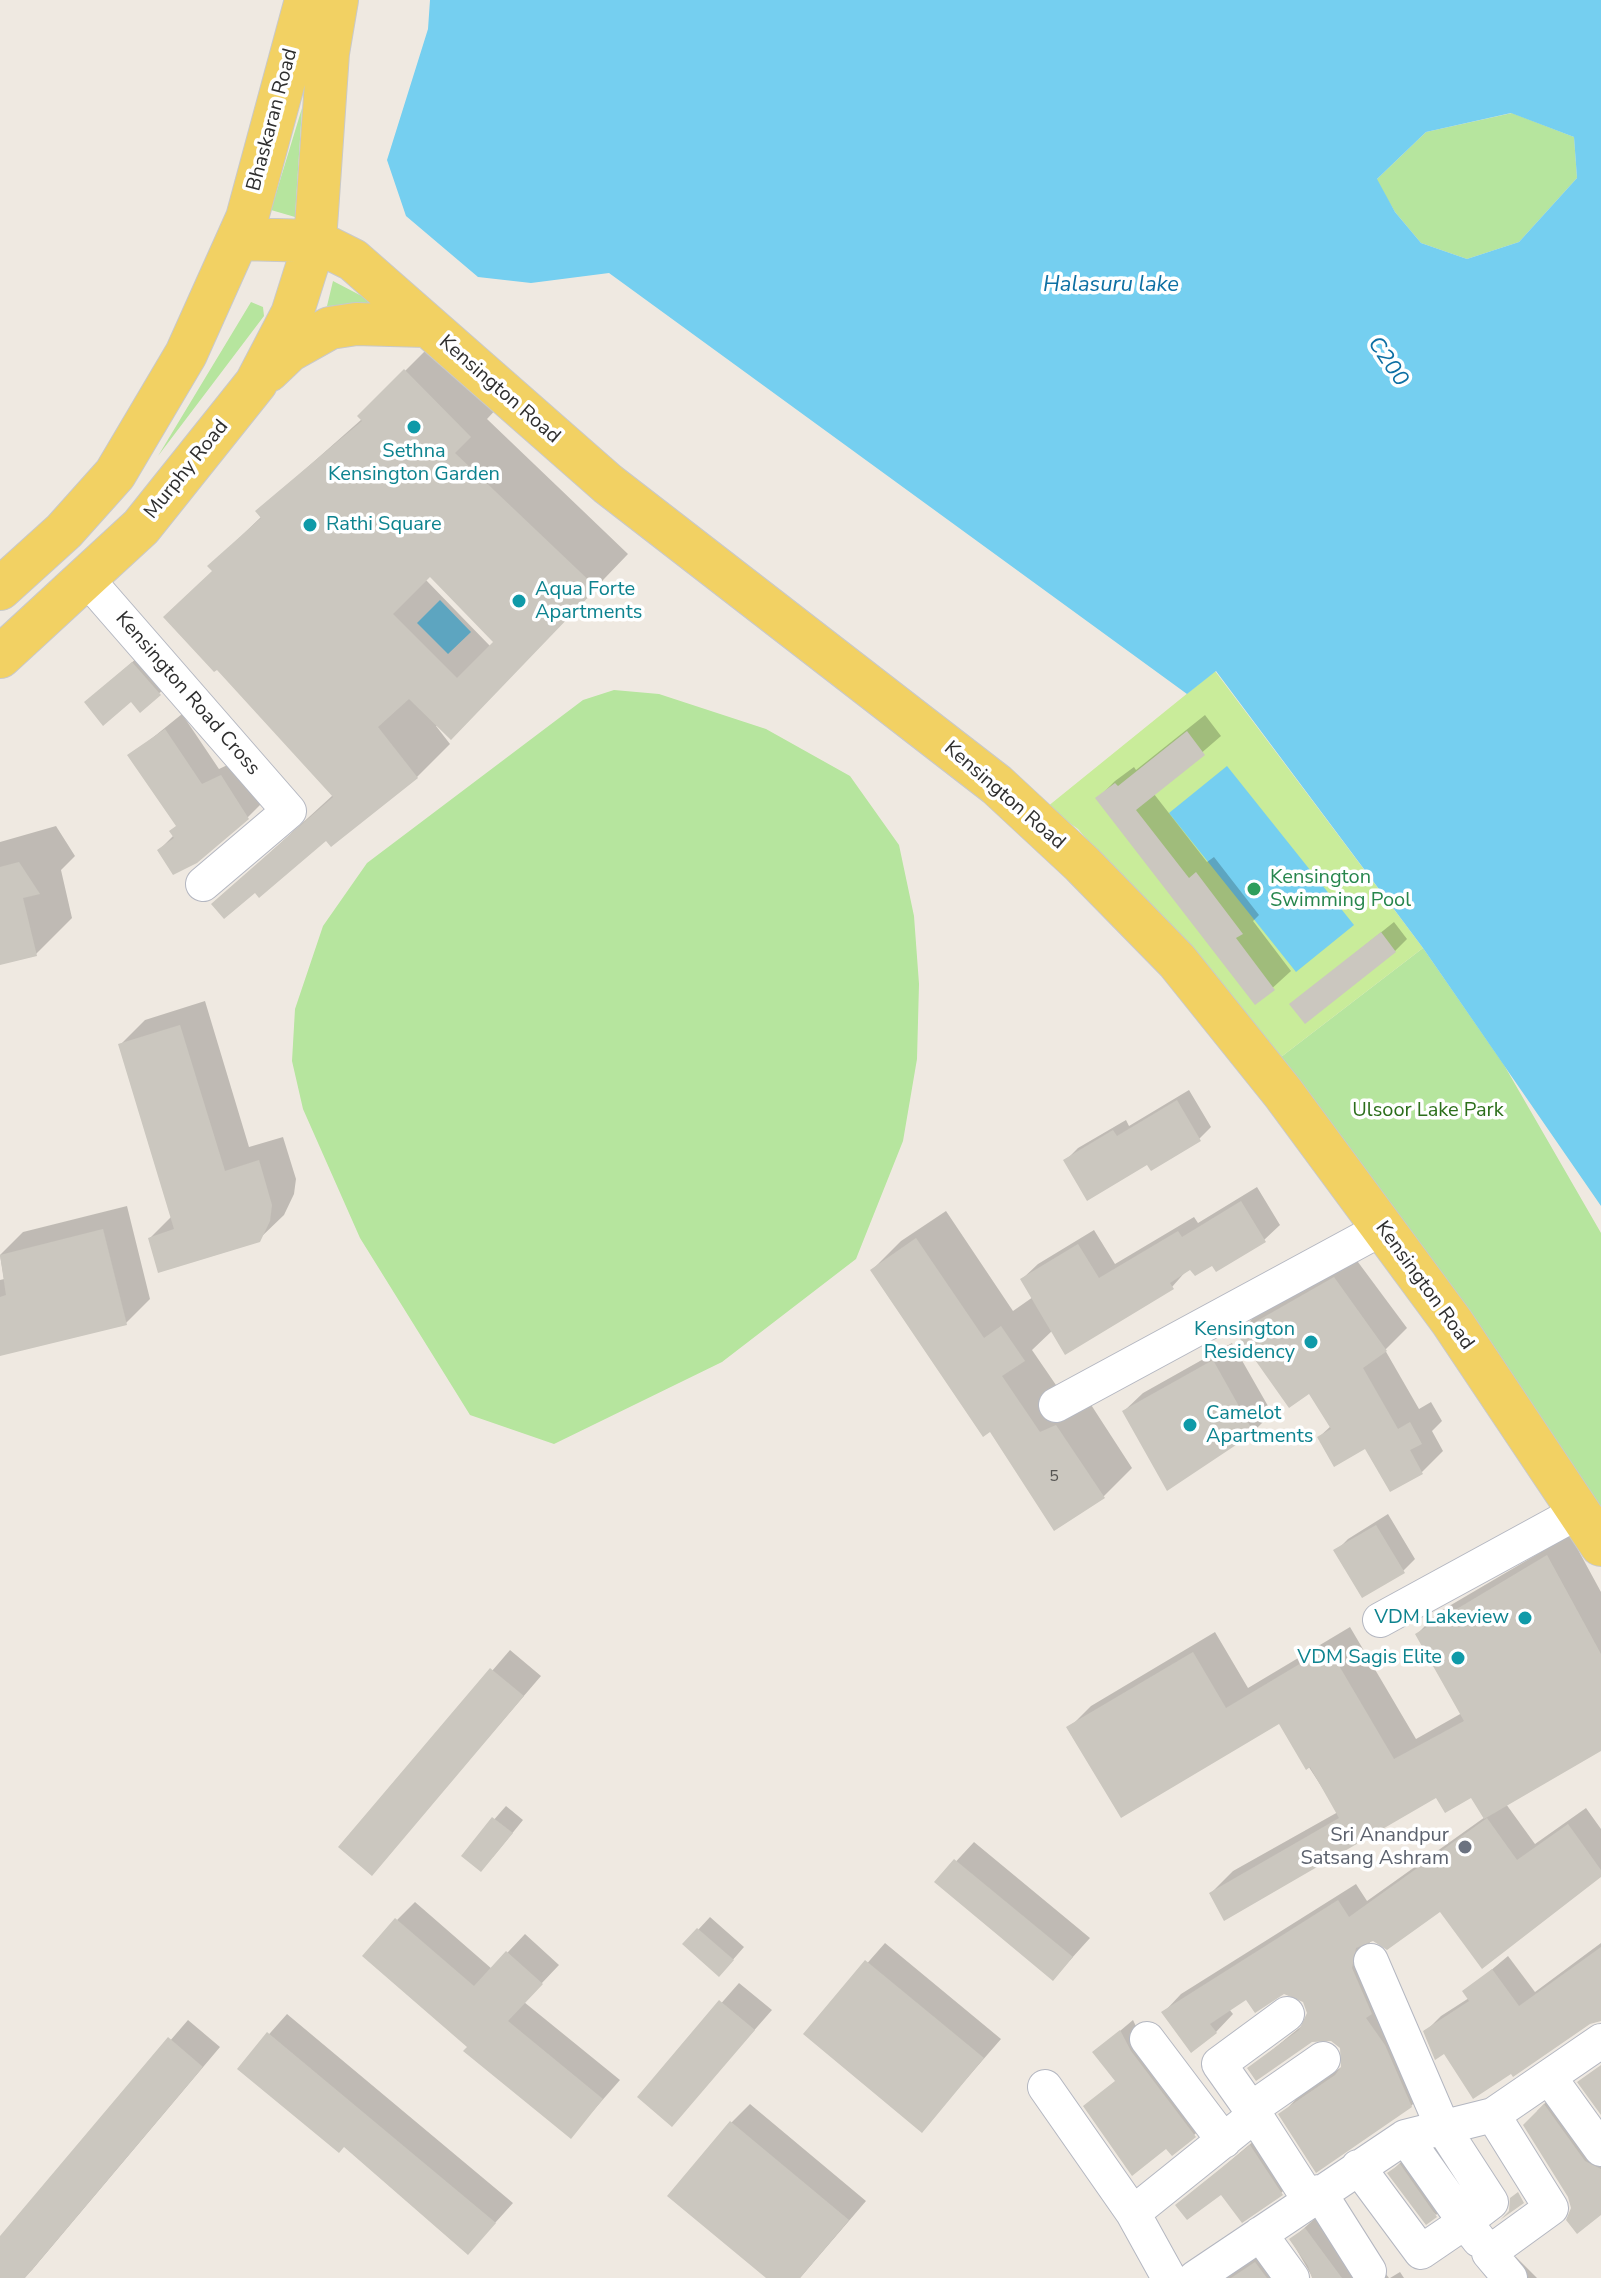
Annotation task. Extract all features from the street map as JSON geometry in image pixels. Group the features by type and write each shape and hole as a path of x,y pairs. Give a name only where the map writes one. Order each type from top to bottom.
{"main road":[{"name":"Bhaskaran Road","path":"239,239 306,0"},
{"name":"Bhaskaran Road","path":"315,241 328,53 337,0"},
{"name":"Kensington Road","path":"239,239 315,241 353,260 608,484 997,785 1177,961 1283,1093 1452,1322 1589,1529"},
{"path":"0,589 64,531 115,474 186,354 239,239"},
{"name":"Murphy Road","path":"0,657 141,527 256,383 292,314 315,241"},
{"path":"256,383 289,351 330,328 356,324 425,326"}],"street":[{"name":"Kensington Road Cross","path":"86,578 289,811 203,884"},
{"path":"1056,1405 1383,1228"},
{"path":"1380,1620 1589,1529"},
{"path":"1358,2167 1421,2252 1491,2202 1443,2128 1371,1961"},
{"path":"1287,2014 1219,2064 1369,2271"},
{"path":"1147,2039 1224,2141"},
{"path":"1195,2278 1405,2137 1493,2115 1601,2041"},
{"path":"1133,2213 1224,2141 1253,2112 1323,2059"},
{"path":"1549,2077 1601,2149"},
{"path":"1045,2087 1133,2213 1169,2278"},
{"path":"1405,2137 1499,2265 1551,2208 1493,2115"},
{"path":"1260,2234 1292,2278"}],"green space":[{"path":"302,108 295,217 271,210"},
{"path":"1512,113 1574,137 1577,178 1519,242 1467,259 1421,243 1395,212 1376,180 1426,132"},
{"path":"333,281 377,304 327,306"},
{"path":"251,302 263,307 264,316 158,456"},
{"name":"Kensington Swimming Pool","path":"1215,671 1423,948 1281,1057 1255,1037 1078,829 1047,807"},
{"path":"614,690 659,694 766,729 850,776 899,845 914,916 919,984 917,1059 903,1141 856,1259 722,1362 554,1444 470,1415 360,1238 303,1109 292,1061 295,1009 323,926 367,863 583,700"},
{"name":"Ulsoor Lake Park","path":"1423,948 1504,1065 1601,1233 1601,1512 1281,1057"}],"water":[{"name":"Halasuru lake","path":"430,0 1601,0 1601,1206 1423,948 1216,671 1187,694 609,273 531,283 478,277 406,216 387,160 428,29","holes":["1511,113 1574,137 1577,178 1519,242 1467,259 1421,243 1395,212 1377,179 1426,132"]},
{"path":"440,600 471,632 448,654 417,623"},
{"path":"1227,766 1354,925 1296,972 1169,813"}],"building":[{"path":"404,369 471,437 455,453 597,588 451,740 409,699 378,727 418,778 331,847 326,841 259,898 255,893 224,919 211,904 333,797 217,670 214,672 163,617 212,571 207,566 261,518 255,511 362,421 357,416","holes":["430,577 493,642 457,678 393,614"]},
{"path":"132,662 161,695 140,713 131,702 103,726 84,702"},
{"path":"165,729 202,784 221,775 249,819 197,863 173,875 157,850 174,838 169,831 176,826 127,755"},
{"path":"1187,731 1205,755 1136,810 1189,878 1196,872 1243,934 1236,938 1275,990 1255,1005 1095,798 1115,783 1118,786"},
{"path":"19,862 40,894 23,898 37,956 0,965 0,867"},
{"path":"1381,932 1396,952 1305,1024 1289,1004"},
{"path":"180,1025 225,1171 259,1160 272,1205 270,1221 260,1242 158,1273 148,1238 174,1229 118,1044"},
{"path":"1177,1100 1201,1141 1151,1171 1147,1165 1087,1201 1063,1160 1113,1130 1117,1136"},
{"path":"1241,1201 1266,1242 1216,1272 1212,1266 1195,1276 1190,1270 1170,1283 1174,1289 1065,1355 1020,1279 1078,1244 1099,1278 1178,1231 1182,1237"},
{"path":"103,1229 127,1325 0,1356 0,1297 6,1295 0,1255"},
{"path":"916,1238 984,1338 1001,1326 1025,1361 1002,1376 1040,1432 1056,1425 1105,1498 1054,1531 990,1432 983,1437 870,1270"},
{"path":"1334,1277 1387,1351 1363,1368 1398,1429 1410,1422 1422,1444 1410,1450 1423,1474 1390,1492 1365,1449 1334,1467 1317,1437 1331,1429 1309,1394 1289,1408 1236,1333"},
{"name":"Camelot Apartments","path":"1213,1360 1254,1433 1167,1491 1122,1411"},
{"path":"1376,1525 1405,1573 1362,1598 1333,1550"},
{"path":"1547,1555 1601,1654 1601,1751 1484,1819 1471,1798 1445,1813 1436,1798 1224,1921 1209,1893 1339,1818 1310,1767 1306,1770 1279,1724 1121,1818 1066,1727 1193,1652 1226,1708 1328,1647 1394,1759 1464,1721 1415,1634"},
{"path":"490,1668 524,1696 372,1876 338,1847"},
{"path":"492,1817 513,1833 481,1872 461,1856"},
{"path":"1487,1818 1517,1860 1568,1824 1601,1870 1601,1877 1482,1969 1440,1912 1387,1950 1373,1941 1356,1948 1352,1968 1372,2014 1366,2018 1385,2045 1412,2107 1316,2173 1278,2114 1335,2075 1341,2067 1340,2048 1331,2041 1312,2042 1256,2081 1247,2068 1299,2030 1307,2013 1303,2002 1284,1994 1255,2013 1246,2000 1210,2024 1217,2033 1191,2053 1161,2012 1338,1900 1349,1917"},
{"path":"954,1859 1073,1957 1053,1981 934,1882"},
{"path":"395,1918 474,1986 506,1951 543,1984 508,2021 603,2099 571,2139 463,2051 467,2047 362,1956"},
{"path":"697,1928 734,1960 719,1977 682,1944"},
{"path":"1601,1947 1601,2021 1590,2024 1513,2077 1511,2074 1473,2099 1444,2054 1435,2060 1423,2031 1469,2001 1462,1991 1492,1969 1519,2006"},
{"path":"865,1960 984,2058 922,2133 803,2034"},
{"path":"719,2000 755,2030 672,2127 637,2097"},
{"path":"1120,2030 1131,2051 1196,2137 1172,2156 1166,2149 1132,2176 1083,2106 1115,2081 1092,2052"},
{"path":"267,2032 496,2223 468,2255 344,2147 339,2153 237,2069"},
{"path":"168,2037 203,2067 25,2278 0,2278 0,2236"},
{"path":"1601,2065 1601,2115 1577,2082"},
{"path":"1544,2104 1585,2161 1601,2169 1601,2215 1577,2234 1566,2220 1571,2208 1568,2197 1523,2125"},
{"path":"730,2121 849,2220 800,2278 766,2278 667,2196"},
{"path":"1250,2145 1283,2195 1242,2223 1221,2195 1187,2220 1175,2205"},
{"path":"1400,2164 1437,2217 1426,2225 1387,2173"},
{"path":"1518,2192 1524,2203 1500,2220 1509,2211 1510,2198"},
{"path":"1305,2228 1342,2278 1312,2278 1308,2266 1289,2239"},
{"path":"1255,2262 1267,2278 1231,2278"}],"place":[{"name":"Sethna Kensington Garden","path":"414,427"},
{"name":"Rathi Square","path":"310,525"},
{"name":"Aqua Forte Apartments","path":"519,601"},
{"name":"Kensington Swimming Pool","path":"1254,889"},
{"name":"Kensington Residency","path":"1311,1342"},
{"name":"Camelot Apartments","path":"1190,1425"},
{"name":"VDM Lakeview","path":"1525,1618"},
{"name":"VDM Sagis Elite","path":"1458,1658"},
{"name":"Sri Anandpur Satsang Ashram","path":"1465,1847"}],"water label":[{"name":"C200","path":"1387,362"}]}
